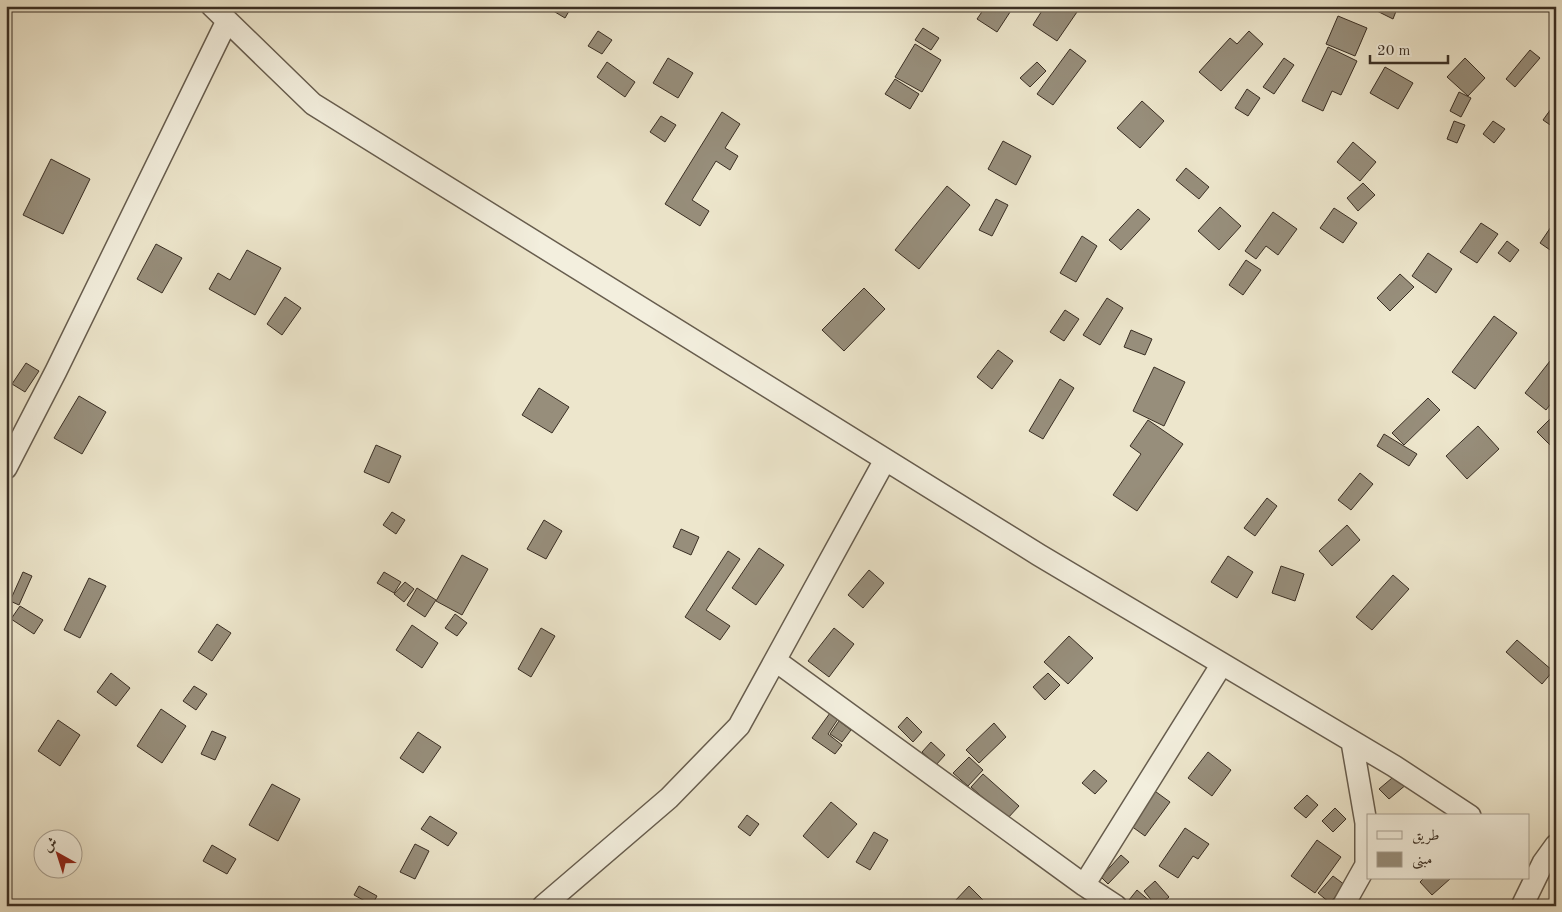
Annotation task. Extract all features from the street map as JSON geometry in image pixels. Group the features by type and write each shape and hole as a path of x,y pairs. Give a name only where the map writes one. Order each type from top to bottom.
{"street":[{"path":"6,468 56,371 219,14 314,104 1039,555 1352,742 1467,814"},
{"path":"543,906 669,798 739,726 885,460"},
{"path":"776,661 1084,885 1116,906"},
{"path":"1084,885 1222,664"},
{"path":"1343,906 1366,865 1366,823 1352,742"},
{"path":"1530,876 1535,858 1556,845"},
{"path":"1522,906 1529,880"}],"building":[{"path":"545,6 572,6 565,18"},
{"path":"986,6 1014,6 997,32 977,19"},
{"path":"1045,6 1069,6 1077,12 1057,41 1033,25"},
{"path":"1367,6 1398,6 1393,19"},
{"path":"1338,16 1367,28 1355,56 1326,44"},
{"path":"923,28 939,38 931,50 915,40"},
{"path":"598,31 612,40 602,54 588,46"},
{"path":"1249,31 1263,44 1221,91 1199,72 1230,38 1237,44"},
{"path":"915,44 941,60 922,92 895,77"},
{"path":"1328,47 1357,61 1341,95 1332,91 1323,111 1302,101"},
{"path":"1070,49 1086,61 1053,105 1037,94"},
{"path":"1530,50 1540,58 1515,87 1506,79"},
{"path":"668,58 693,73 678,98 653,83"},
{"path":"1284,58 1294,65 1274,94 1263,87"},
{"path":"1465,58 1485,78 1468,96 1447,77"},
{"path":"607,62 635,82 625,97 597,77"},
{"path":"1037,62 1046,71 1030,87 1020,78"},
{"path":"1385,67 1413,83 1398,109 1370,93"},
{"path":"895,79 919,94 910,109 885,94"},
{"path":"1247,89 1260,98 1248,116 1235,108"},
{"path":"1459,92 1471,98 1461,117 1450,111"},
{"path":"1142,101 1164,121 1140,148 1117,128"},
{"path":"1556,102 1556,129 1543,120"},
{"path":"722,112 740,124 725,148 738,156 730,170 716,161 692,200 709,211 700,226 665,204"},
{"path":"661,116 676,125 665,142 650,132"},
{"path":"1454,121 1465,125 1457,143 1447,139"},
{"path":"1493,121 1505,129 1494,143 1483,134"},
{"path":"1003,141 1031,156 1016,185 988,169"},
{"path":"1353,142 1376,162 1360,181 1337,162"},
{"path":"51,159 90,179 63,234 23,215"},
{"path":"1186,168 1209,187 1199,199 1176,180"},
{"path":"1363,183 1375,195 1358,211 1347,198"},
{"path":"947,186 970,205 919,269 895,250"},
{"path":"996,199 1008,205 992,236 979,230"},
{"path":"1220,207 1241,226 1219,250 1198,231"},
{"path":"1334,208 1357,223 1343,243 1320,228"},
{"path":"1138,209 1150,219 1121,250 1109,240"},
{"path":"1273,212 1297,229 1278,255 1266,246 1256,259 1245,251"},
{"path":"1555,221 1556,247 1553,252 1540,243"},
{"path":"1481,223 1498,234 1477,263 1460,252"},
{"path":"1082,236 1097,246 1076,282 1060,273"},
{"path":"1507,241 1519,250 1510,262 1498,253"},
{"path":"156,244 182,258 162,293 137,279"},
{"path":"247,250 281,268 255,315 209,289 218,273 230,280"},
{"path":"1428,253 1452,269 1436,293 1412,276"},
{"path":"1246,260 1261,270 1243,295 1229,285"},
{"path":"1400,274 1414,287 1390,311 1377,298"},
{"path":"864,288 885,309 844,351 822,330"},
{"path":"285,297 301,308 282,335 267,324"},
{"path":"1107,298 1123,308 1100,345 1083,335"},
{"path":"1065,310 1079,319 1064,341 1050,332"},
{"path":"1494,316 1517,333 1475,389 1452,372"},
{"path":"1131,330 1152,339 1145,355 1124,347"},
{"path":"998,350 1013,361 992,389 977,377"},
{"path":"1550,361 1556,366 1556,397 1546,410 1525,393"},
{"path":"26,363 39,371 25,392 12,384"},
{"path":"1154,367 1185,382 1164,426 1133,411"},
{"path":"1060,379 1074,388 1043,439 1029,431"},
{"path":"539,388 569,407 552,433 522,415"},
{"path":"79,396 106,412 82,454 54,438"},
{"path":"1428,398 1440,410 1404,445 1392,433"},
{"path":"1556,413 1556,451 1537,432"},
{"path":"1148,420 1183,444 1137,511 1113,495 1141,454 1130,446"},
{"path":"1478,426 1499,449 1467,479 1446,456"},
{"path":"1384,434 1417,454 1409,466 1377,446"},
{"path":"376,445 401,456 389,483 364,472"},
{"path":"1360,473 1373,484 1351,510 1338,500"},
{"path":"1267,498 1277,506 1255,536 1244,528"},
{"path":"392,512 405,520 396,534 383,525"},
{"path":"544,520 562,531 546,559 527,549"},
{"path":"1347,525 1360,540 1332,566 1319,551"},
{"path":"681,529 699,537 691,555 673,547"},
{"path":"759,548 784,565 756,605 732,588"},
{"path":"728,551 740,559 706,610 730,626 720,640 685,617"},
{"path":"462,555 488,569 462,615 436,601"},
{"path":"1228,556 1253,572 1237,598 1211,582"},
{"path":"1281,566 1304,574 1295,601 1272,593"},
{"path":"869,570 884,583 863,608 848,595"},
{"path":"23,572 32,576 19,605 10,601"},
{"path":"384,572 401,582 394,593 377,583"},
{"path":"1393,575 1409,589 1372,630 1356,617"},
{"path":"89,578 106,586 80,638 64,630"},
{"path":"405,582 414,589 404,602 394,594"},
{"path":"417,588 436,600 425,617 407,605"},
{"path":"20,606 43,620 34,634 11,619"},
{"path":"455,614 467,623 457,636 445,628"},
{"path":"217,624 231,633 212,661 198,652"},
{"path":"412,625 438,643 422,668 396,650"},
{"path":"541,628 555,636 531,677 518,669"},
{"path":"834,628 854,644 829,677 808,661"},
{"path":"1069,636 1093,658 1068,684 1044,662"},
{"path":"1517,640 1553,671 1542,684 1506,652"},
{"path":"111,673 130,688 116,706 97,692"},
{"path":"1048,673 1060,685 1045,700 1033,687"},
{"path":"194,686 207,694 196,710 183,701"},
{"path":"161,709 186,726 162,763 137,746"},
{"path":"830,713 838,719 828,734 842,745 835,754 812,738"},
{"path":"907,717 922,732 913,742 898,727"},
{"path":"58,720 80,735 60,766 38,751"},
{"path":"839,721 851,730 842,742 830,734"},
{"path":"994,723 1006,737 979,763 966,750"},
{"path":"212,731 226,737 215,760 201,754"},
{"path":"418,732 441,747 423,773 400,758"},
{"path":"931,742 945,755 936,765 922,752"},
{"path":"1208,752 1231,770 1212,796 1188,778"},
{"path":"969,757 983,770 968,786 953,773"},
{"path":"1094,770 1107,781 1095,794 1082,783"},
{"path":"1398,773 1407,784 1389,799 1379,789"},
{"path":"983,774 1019,806 1007,819 971,787"},
{"path":"272,784 300,799 278,841 249,825"},
{"path":"1152,789 1170,802 1145,836 1127,823"},
{"path":"1307,795 1318,805 1306,818 1294,808"},
{"path":"831,802 857,824 828,858 803,836"},
{"path":"1335,808 1346,819 1333,832 1322,821"},
{"path":"747,815 759,824 750,836 738,827"},
{"path":"430,816 457,833 448,846 421,829"},
{"path":"1185,828 1209,844 1198,859 1193,856 1178,878 1159,866"},
{"path":"874,832 888,840 870,870 856,862"},
{"path":"1317,840 1341,857 1315,893 1291,876"},
{"path":"415,844 429,851 415,879 400,872"},
{"path":"212,845 236,859 227,874 203,861"},
{"path":"1121,855 1129,862 1108,884 1101,877"},
{"path":"1333,876 1345,885 1330,903 1318,893"},
{"path":"1422,880 1449,880 1432,895 1420,882"},
{"path":"1155,881 1169,897 1159,906 1156,906 1144,891"},
{"path":"359,886 377,896 372,905 354,895"},
{"path":"969,886 989,906 958,906 954,902"},
{"path":"1137,890 1152,903 1149,906 1135,906 1129,900"}]}
